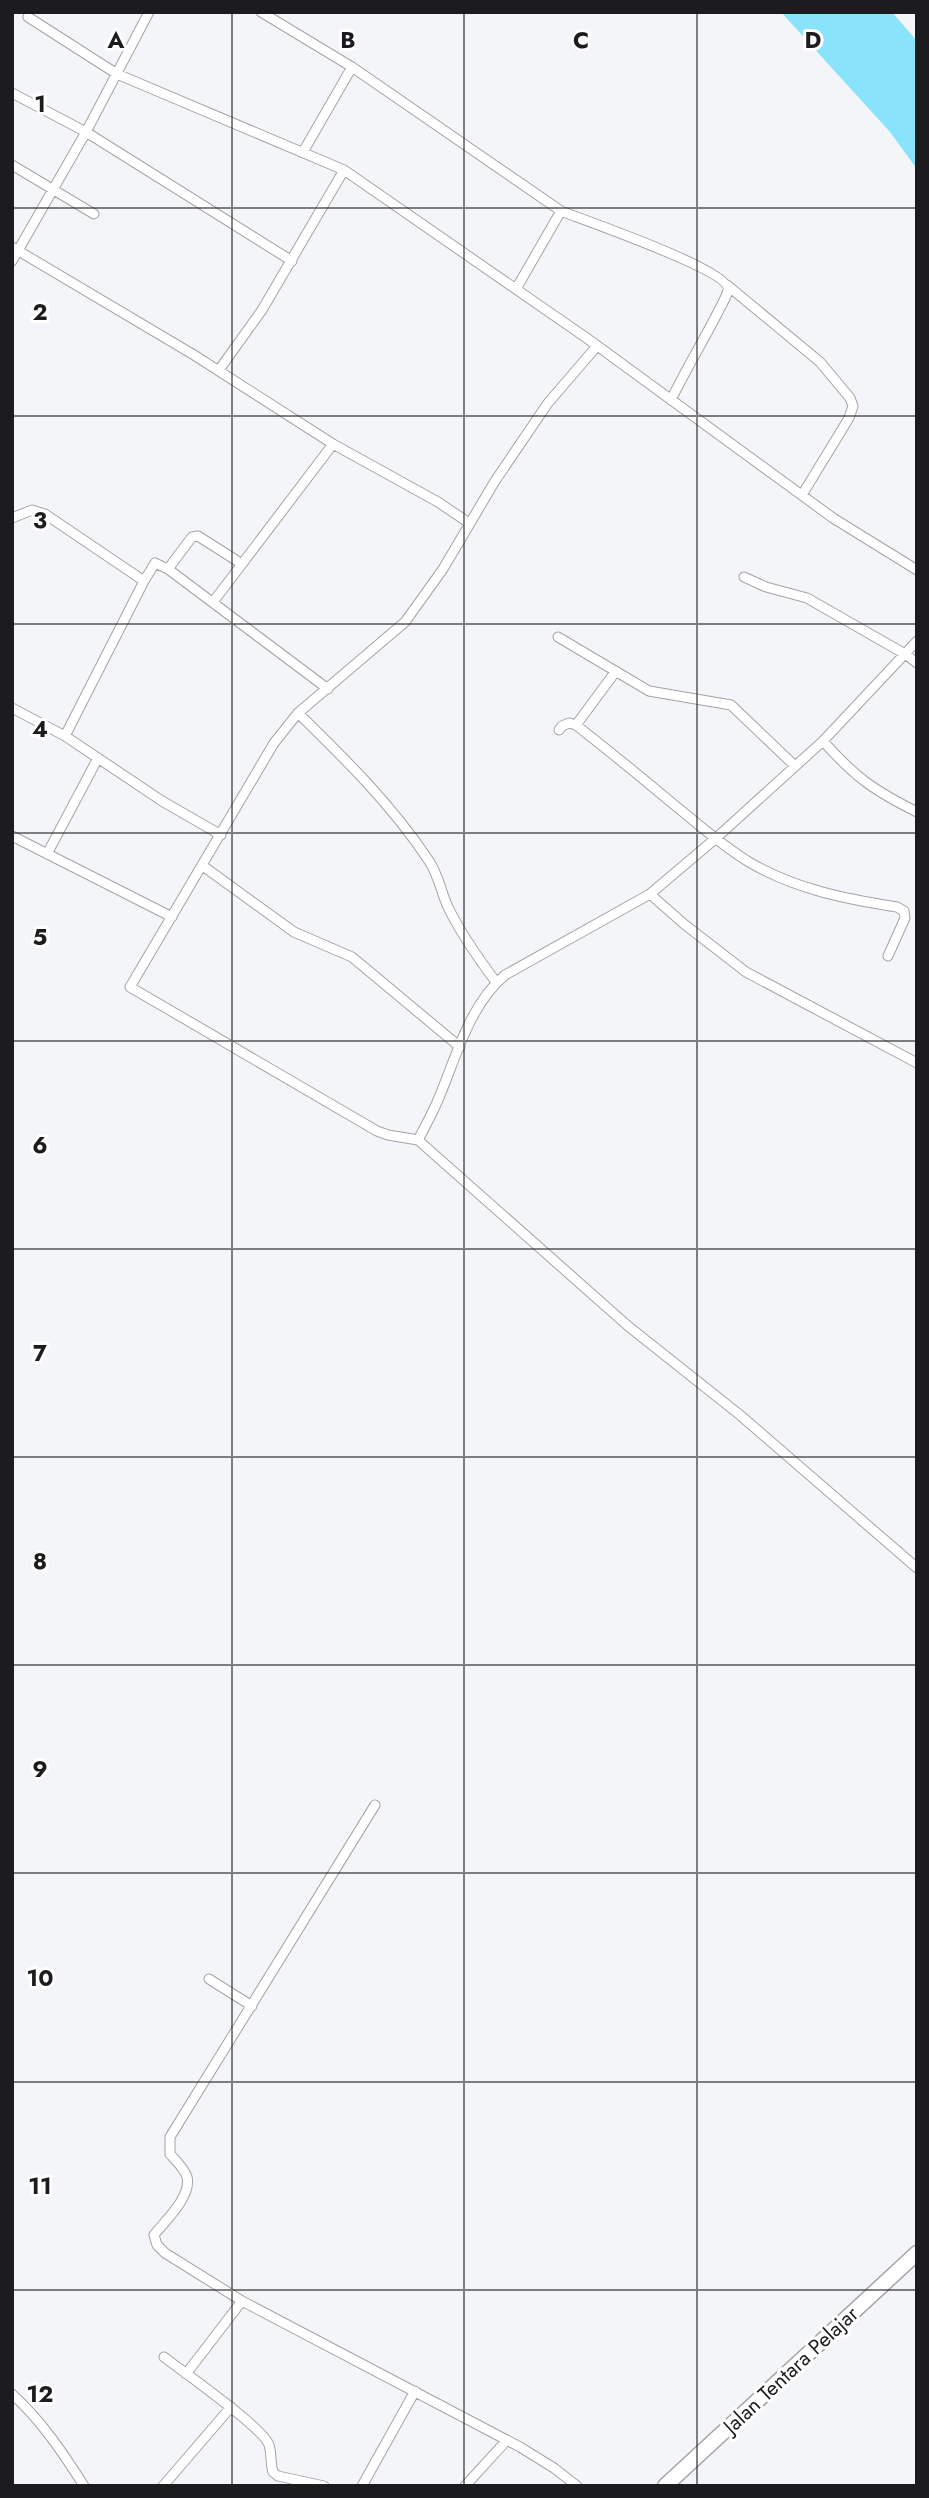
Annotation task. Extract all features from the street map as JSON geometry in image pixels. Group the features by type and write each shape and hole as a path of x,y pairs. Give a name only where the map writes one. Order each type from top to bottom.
{"main road":[{"name":"Jalan Tentara Pelajar","path":"665,2486 917,2253"}],"street":[{"path":"12,261 15,249 86,132 149,12"},
{"path":"261,12 352,67 561,211 685,260 720,278 820,362 850,398 853,406 849,418 802,495"},
{"path":"28,17 117,74 344,170 597,346 833,518 917,570"},
{"path":"303,152 352,67"},
{"path":"12,93 86,132 292,261"},
{"path":"12,165 94,214"},
{"path":"219,370 262,310 344,170"},
{"path":"516,289 561,211"},
{"path":"15,249 219,370 333,444 438,502 468,523"},
{"path":"671,400 714,321 728,291 727,285"},
{"path":"597,346 548,403 468,523 443,569 405,622 298,713 274,743 131,984 132,990 377,1131 418,1140 608,1309 740,1415 917,1568"},
{"path":"213,602 333,444"},
{"path":"12,518 32,510 45,514 144,581"},
{"path":"168,569 192,537 198,536 242,564"},
{"path":"65,736 155,563 168,569 328,689"},
{"path":"744,577 766,587 807,598 917,663"},
{"path":"558,637 649,691 731,705 795,766"},
{"path":"418,1140 489,988 505,975 650,894 716,839 823,741 917,641"},
{"path":"576,725 616,671"},
{"path":"12,708 65,736 162,801 220,835"},
{"path":"298,713 369,783 407,830 431,864 463,936 496,982"},
{"path":"559,730 569,723 576,725 716,839 749,862 796,884 849,900 901,909 906,915 888,956"},
{"path":"823,741 849,770 869,786 917,812"},
{"path":"47,854 98,758"},
{"path":"12,836 172,917"},
{"path":"203,866 294,932 352,957 460,1047"},
{"path":"650,894 746,972 917,1063"},
{"path":"375,1805 170,2137 170,2154 187,2177 187,2186 182,2199 154,2235 157,2245 164,2253 242,2301 507,2440 554,2468 576,2486"},
{"path":"209,1979 252,2006"},
{"path":"186,2374 242,2301"},
{"path":"164,2357 231,2407 269,2443 273,2472 278,2476 324,2486"},
{"path":"362,2486 415,2391"},
{"path":"12,2394 28,2408 83,2486"},
{"path":"163,2486 231,2407"},
{"path":"465,2486 507,2440"}],"water":[{"path":"781,12 892,12 917,41 917,169 890,132"}]}
